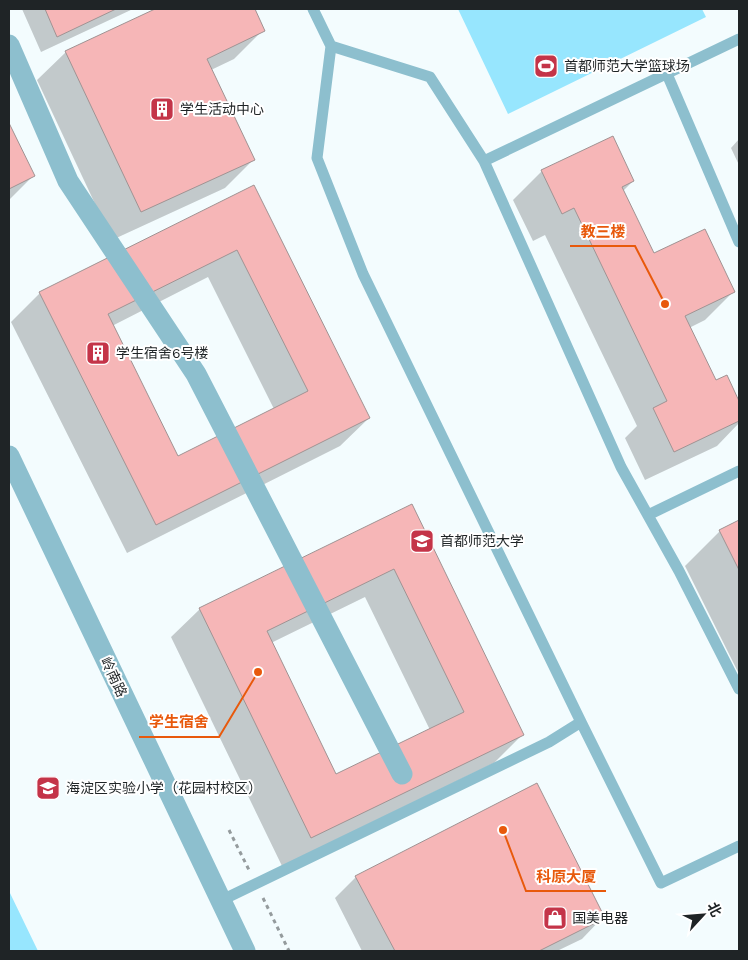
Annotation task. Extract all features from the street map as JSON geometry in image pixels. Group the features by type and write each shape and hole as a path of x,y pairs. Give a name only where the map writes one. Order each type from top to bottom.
{"street":[{"path":"9,45 68,181 196,374 402,774"},
{"name":"岭南路","path":"9,456 245,951"}],"lane":[{"path":"313,9 331,46 317,158 363,274 580,722 661,883 739,846"},
{"path":"484,161 739,39"},
{"path":"331,46 430,77 484,161 621,466 679,571 739,689"},
{"path":"667,74 739,242"},
{"path":"648,514 739,471"},
{"path":"220,901 540,746 580,722"}],"shaded area":[{"name":"首都师范大学篮球场","path":"458,9 702,9 706,17 508,114"},
{"path":"9,891 38,951 9,951"}],"building":[{"path":"45,9 116,9 57,37"},
{"name":"学生活动中心","path":"155,9 255,9 265,31 207,59 255,160 141,212 65,51"},
{"path":"9,123 35,176 9,189"},
{"path":"613,136 634,181 622,187 654,253 705,229 735,292 685,316 716,380 727,375 739,401 739,421 674,452 653,408 667,401 574,208 562,214 541,170"},
{"name":"学生宿舍6号楼","path":"254,185 370,418 156,525 39,292","holes":["237,250 308,391 178,456 108,314"]},
{"path":"412,504 524,735 311,838 199,608","holes":["394,569 464,712 336,774 267,631"]},
{"path":"739,520 739,570 719,530"},
{"path":"537,783 605,918 539,951 395,951 355,876"}],"place":[{"name":"首都师范大学篮球场","path":"546,66"},
{"name":"学生活动中心","path":"162,109"},
{"name":"教三楼","path":"665,304"},
{"name":"学生宿舍6号楼","path":"98,353"},
{"name":"首都师范大学","path":"422,541"},
{"name":"学生宿舍","path":"258,672"},
{"name":"海淀区实验小学（花园村校区）","path":"48,788"},
{"name":"科原大厦","path":"503,830"},
{"name":"国美电器","path":"555,918"}]}
